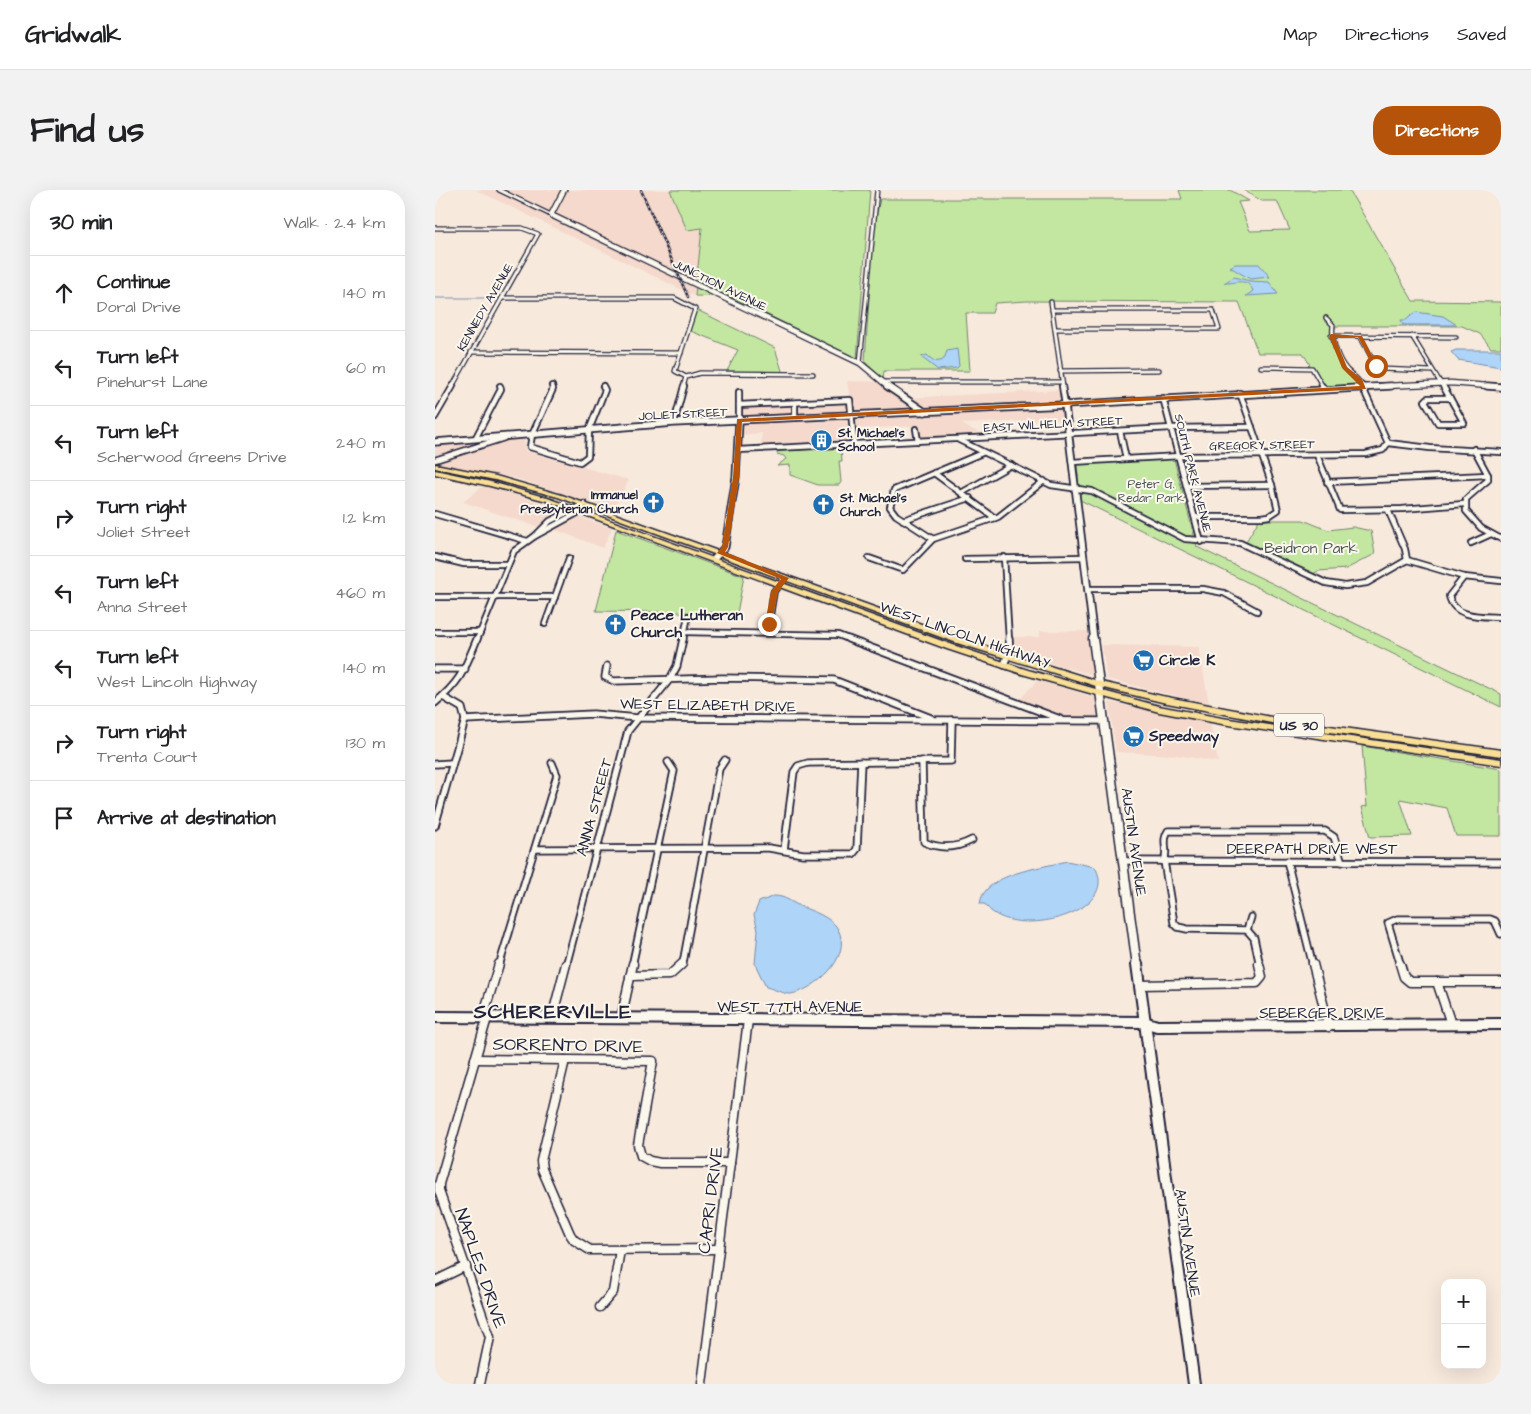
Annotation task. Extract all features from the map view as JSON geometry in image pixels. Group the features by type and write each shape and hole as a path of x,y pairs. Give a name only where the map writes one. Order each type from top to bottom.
{"main road":[{"name":"WEST LINCOLN HIGHWAY","path":"435,466 513,482 714,559 783,581 1006,661 1159,709 1222,721 1501,762"},
{"name":"WEST LINCOLN HIGHWAY","path":"435,472 491,484 572,508 582,508 721,553 783,581"},
{"name":"WEST LINCOLN HIGHWAY","path":"1100,689 1287,723 1501,753"}],"street":[{"name":"JUNCTION AVENUE","path":"499,190 860,363 881,382 925,412"},
{"path":"551,215 564,190"},
{"path":"860,363 877,190"},
{"name":"KENNEDY AVENUE","path":"435,228 522,228 538,234 435,417"},
{"path":"502,298 674,298 695,309 675,371 686,377 700,373 813,374"},
{"name":"AUSTIN AVENUE","path":"1051,302 1104,721 1193,1384"},
{"path":"1052,310 1213,310 1219,329 1055,329"},
{"path":"1326,318 1333,325 1331,336 1345,368 1360,381 1364,388 1388,444 1429,449 1474,449 1501,452"},
{"path":"1331,336 1457,337"},
{"path":"1360,336 1376,366 1381,369 1431,371"},
{"path":"1412,336 1431,371 1450,398 1464,423 1438,423 1425,401 1428,398 1450,398"},
{"path":"471,352 681,353"},
{"path":"1261,367 1312,368 1324,390"},
{"path":"1060,370 1159,370"},
{"path":"675,423 686,377"},
{"path":"881,382 1062,382"},
{"name":"JOLIET STREET","path":"435,442 675,423 1065,405 1240,393 1441,384 1501,386"},
{"path":"475,439 501,389 500,386"},
{"path":"551,386 553,389 532,435 530,447 580,462 588,456 589,430 605,390 603,386"},
{"path":"714,559 721,553 727,537 738,450 739,392"},
{"path":"1195,517 1262,517 1274,514 1278,506 1240,393"},
{"name":"SOUTH PARK AVENUE","path":"1163,398 1201,542 1240,543 1316,580 1336,585 1367,583 1407,560"},
{"path":"739,405 850,400 854,444"},
{"path":"795,402 795,418"},
{"name":"EAST WILHELM STREET","path":"738,450 1172,428 1252,427"},
{"path":"916,429 918,441"},
{"path":"1120,431 1126,459"},
{"path":"435,460 508,437"},
{"path":"957,439 982,453 1058,488 1093,491 1185,539 1201,542"},
{"name":"GREGORY STREET","path":"1072,462 1179,456 1376,453 1383,450 1388,444"},
{"path":"1465,504 1469,495 1488,480 1488,475 1474,449"},
{"path":"933,539 903,520 890,507 894,490 982,453"},
{"path":"1317,455 1340,510 1388,510 1465,504"},
{"path":"963,492 1011,465"},
{"path":"934,473 963,492 995,518"},
{"path":"1327,482 1389,481 1433,476 1488,475"},
{"path":"869,558 903,570 933,539 995,518 1044,481"},
{"path":"1186,486 1272,485"},
{"path":"903,520 970,498"},
{"path":"1465,504 1473,520 1501,539"},
{"path":"535,536 539,530 572,508"},
{"path":"435,703 454,687 465,669 514,550 582,508"},
{"path":"1388,510 1405,549 1407,560 1464,577 1501,581"},
{"path":"435,514 497,530 527,541"},
{"path":"1471,543 1491,534"},
{"path":"435,557 465,564 508,564"},
{"path":"1004,557 1010,649 1006,661"},
{"path":"965,559 1084,557"},
{"path":"545,624 569,558"},
{"path":"1464,577 1448,597 1458,610 1466,615 1501,617"},
{"path":"767,633 774,591 783,581"},
{"path":"1088,589 1203,589 1224,593 1257,611"},
{"path":"435,598 555,597"},
{"name":"ANNA STREET","path":"552,1018 628,732 670,679 677,666 688,616"},
{"path":"435,632 480,632"},
{"path":"684,632 838,636 1064,720"},
{"path":"607,666 605,677 614,681 670,679 834,680 934,719"},
{"path":"435,669 465,669"},
{"path":"435,824 465,720 462,708 443,698"},
{"name":"WEST ELIZABETH DRIVE","path":"465,720 593,714 638,718 1104,721"},
{"path":"784,850 794,772 799,766 808,763 951,761 952,720"},
{"path":"630,976 669,975 683,963 719,769 725,760"},
{"path":"921,761 924,842 931,845 963,846 972,840"},
{"path":"621,1019 674,771 668,762"},
{"path":"535,849 769,848 803,854 853,854 857,849 861,762"},
{"path":"435,764 453,763"},
{"name":"NAPLES DRIVE","path":"480,1384 491,1337 439,1191 439,1184 487,1018 485,1010 557,775 552,763"},
{"path":"1139,985 1257,983 1261,980 1262,974 1254,938 1247,930 1187,929 1179,927 1174,923 1164,861 1166,857 1164,837 1172,830 1325,831 1335,837 1342,862"},
{"name":"DEERPATH DRIVE WEST","path":"1123,861 1501,862"},
{"path":"1287,862 1329,1027"},
{"path":"1247,930 1251,917"},
{"path":"1501,934 1495,921 1485,918 1391,920 1388,923 1403,976 1410,982 1501,982"},
{"path":"1437,982 1452,1026"},
{"name":"WEST 77TH AVENUE","path":"435,1017 1144,1022"},
{"name":"CAPRI DRIVE","path":"702,1384 748,1020"},
{"name":"SEBERGER DRIVE","path":"1144,1022 1157,1026 1329,1027 1501,1024"},
{"name":"SORRENTO DRIVE","path":"475,1059 653,1061 638,1145 641,1156 645,1160 658,1163 730,1163"},
{"path":"565,1060 542,1152 541,1170 574,1240 590,1250 719,1249"},
{"path":"600,1307 613,1292 620,1250"},
{"path":"435,1281 466,1266"}],"shaded area":[{"path":"476,190 670,190 687,229 702,228 695,296"},
{"path":"847,381 882,382 904,398 1061,390 1067,419 961,424 986,436 918,439 916,426 849,429 849,442 761,447 762,433 739,435 739,405 850,400"},
{"path":"524,438 525,451 629,480 613,510 515,478 435,463 435,443"},
{"path":"483,486 522,497 612,528 603,548 556,530 538,527 463,502"},
{"path":"1040,631 1088,631 1093,675 1014,653 1012,637 1040,637"},
{"path":"1102,645 1199,647 1209,704 1107,679"},
{"path":"1038,680 1096,698 1098,718 1066,718 1018,701"},
{"path":"1109,702 1210,722 1218,762 1177,755 1116,752"}],"green space":[{"path":"670,190 870,190 857,359 731,297 695,296 702,228 687,230"},
{"path":"1179,190 1230,190 1249,201 1238,202 1250,231 1290,230 1277,201 1262,201 1243,190 1349,190 1413,301 1501,302 1501,348 1491,348 1480,334 1462,326 1336,326 1332,336 1345,368 1364,387 1324,389 1303,353 1258,353 1239,302 1027,301 995,303 992,313 966,313 970,371 884,371 883,379 865,362 873,232 880,199 1182,199"},
{"path":"695,309 775,348 783,374 727,371 738,350 688,330"},
{"path":"841,448 842,461 839,461 841,482 839,485 818,485 790,475 790,465 777,466 786,459 784,456 777,454 777,451"},
{"name":"Peter G. Redar Park","path":"1174,459 1197,547 1501,694 1501,707 1080,500 1077,464"},
{"name":"Beidron Park","path":"1259,520 1303,520 1328,530 1353,527 1371,531 1375,554 1346,569 1318,571 1312,575 1245,543"},
{"path":"616,530 744,576 737,613 596,611"},
{"path":"1362,746 1501,769 1501,836 1456,836 1447,808 1400,799 1412,836 1370,837 1362,807 1367,806"}],"water":[{"path":"1235,264 1259,264 1270,277 1250,279 1230,267"},
{"path":"1234,277 1250,281 1269,282 1278,294 1246,296 1253,291 1244,282 1224,283"},
{"path":"1416,312 1443,316 1457,325 1403,325 1401,320 1406,320"},
{"path":"957,349 959,366 957,368 938,370 921,357 927,355 933,360 939,361 944,359 947,351"},
{"path":"1456,350 1501,350 1501,367 1458,360 1451,352"},
{"path":"1067,861 1095,867 1099,884 1092,898 1078,910 1059,918 1037,922 1016,921 997,915 985,904 980,904 984,894 991,885 1002,879"},
{"path":"774,896 785,898 827,918 838,929 841,940 840,951 829,971 811,986 791,994 766,987 755,964 758,930 754,915 759,902"}],"waterway":[{"path":"435,298 496,298"}],"railway":[{"path":"641,190 688,297"}],"place":[{"name":"St. Michael's School","path":"822,440"},
{"name":"Immanuel Presbyterian Church","path":"654,502"},
{"name":"St. Michael's Church","path":"824,505"},
{"name":"Peace Lutheran Church","path":"615,624"},
{"name":"Circle K","path":"1143,660"},
{"name":"Speedway","path":"1133,736"}],"district":[{"name":"SCHERERVILLE","path":"553,1011"}],"route":[{"path":"769,624 774,591 785,578 721,553 725,547 736,477 739,421 1364,388 1360,381 1345,368 1331,336 1360,336 1376,366"}]}
